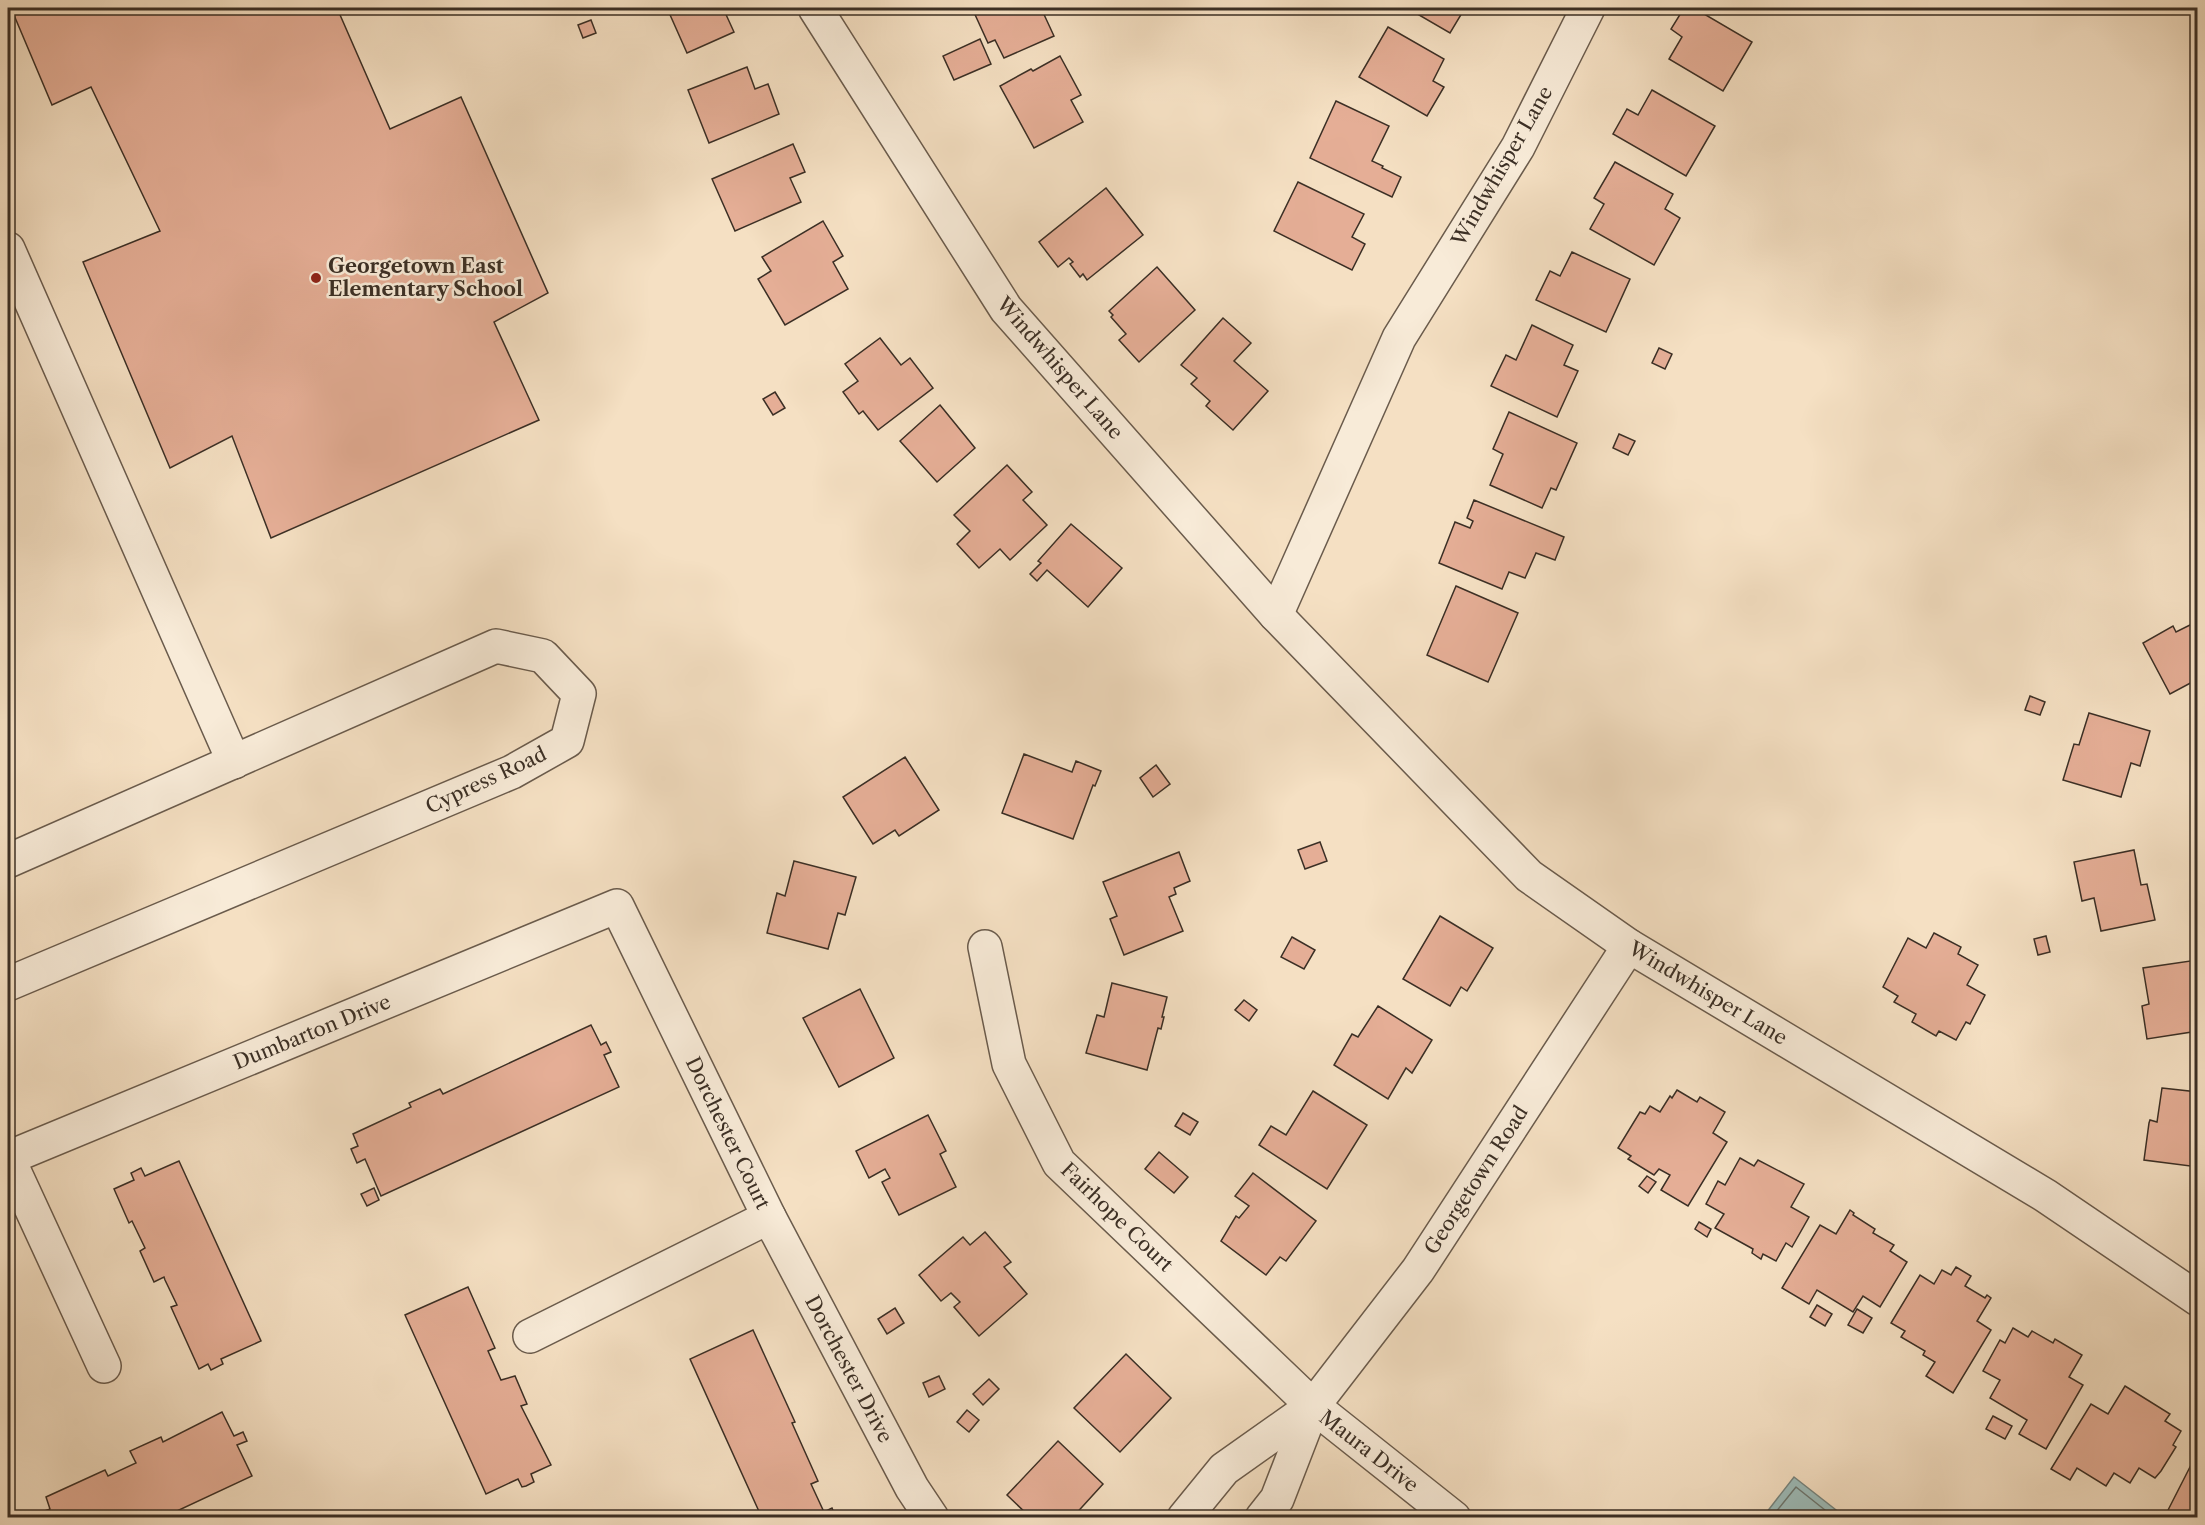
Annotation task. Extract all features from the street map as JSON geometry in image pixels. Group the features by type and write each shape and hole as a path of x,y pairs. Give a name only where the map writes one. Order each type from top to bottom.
{"street":[{"name":"Windwhisper Lane","path":"815,8 1006,309 1276,615 1529,876 1629,946 2046,1196 2198,1299"},
{"name":"Windwhisper Lane","path":"1276,615 1400,338 1518,147 1588,8"},
{"path":"8,249 234,762"},
{"name":"Cypress Road","path":"8,861 496,646 543,656 579,694 567,741 512,772 8,984"},
{"name":"Dumbarton Drive","path":"8,1158 617,906"},
{"name":"Dorchester Court","path":"530,1336 769,1218 617,906"},
{"name":"Georgetown Road","path":"1262,1518 1276,1499 1313,1406 1418,1270 1629,946"},
{"name":"Fairhope Court","path":"985,947 1009,1064 1059,1163 1313,1406"},
{"path":"8,1158 104,1366"},
{"name":"Dorchester Drive","path":"769,1218 912,1488 932,1518"},
{"name":"Georgetown Road","path":"1184,1518 1224,1469 1313,1406"},
{"name":"Maura Drive","path":"1313,1406 1454,1518"}],"water":[{"path":"1794,1477 1845,1517 1763,1517"}],"building":[{"name":"Georgetown East Elementary School","path":"11,8 337,8 390,129 461,97 548,293 494,322 539,420 271,538 232,436 170,468 83,262 160,231 91,87 52,105"},
{"path":"667,8 723,8 734,32 687,53"},
{"path":"972,8 1041,8 1054,36 1004,58 995,40 988,43"},
{"path":"1407,8 1465,8 1450,33"},
{"path":"1684,8 1694,8 1752,42 1723,91 1669,59 1682,37 1671,29"},
{"path":"591,20 596,33 583,38 578,25"},
{"path":"1388,27 1444,59 1433,81 1444,87 1427,116 1359,77"},
{"path":"980,39 991,64 954,80 943,56"},
{"path":"1060,56 1081,95 1071,100 1083,122 1034,148 1000,86"},
{"path":"747,67 755,89 768,84 779,114 709,143 688,90"},
{"path":"1652,90 1715,126 1686,176 1613,134 1627,109 1638,115"},
{"path":"1336,101 1389,126 1372,161 1401,177 1392,197 1310,158"},
{"path":"793,144 805,172 790,178 801,202 735,231 712,179"},
{"path":"1615,162 1673,194 1665,209 1680,218 1654,265 1590,229 1604,204 1594,198"},
{"path":"1298,182 1364,214 1352,237 1365,244 1352,270 1274,231"},
{"path":"1106,188 1143,235 1087,280 1083,274 1080,277 1070,264 1073,262 1069,258 1058,267 1039,242"},
{"path":"823,221 843,256 833,262 848,289 785,325 758,279 771,271 762,257"},
{"path":"1572,252 1630,279 1606,332 1536,300 1550,271 1560,276"},
{"path":"1157,267 1195,310 1139,362 1119,340 1126,334 1111,317 1113,315 1109,311"},
{"path":"1223,318 1251,343 1234,361 1268,391 1233,430 1206,406 1210,401 1191,384 1197,378 1181,365"},
{"path":"1532,325 1573,345 1564,365 1578,371 1557,417 1491,386 1506,355 1516,360"},
{"path":"880,338 901,365 910,358 933,388 878,430 863,411 859,414 843,392 858,381 845,364"},
{"path":"1659,348 1672,354 1665,369 1652,363"},
{"path":"775,392 785,408 773,415 763,399"},
{"path":"940,405 975,448 937,482 900,441"},
{"path":"1509,412 1577,443 1556,490 1551,488 1542,508 1490,485 1503,454 1493,449"},
{"path":"1619,434 1635,441 1628,455 1613,448"},
{"path":"1007,465 1032,492 1023,500 1047,525 1010,560 1000,549 979,568 957,544 970,531 954,515"},
{"path":"1474,500 1564,537 1555,560 1536,553 1525,578 1509,572 1502,589 1439,563 1455,522 1470,528 1473,521 1467,518"},
{"path":"1071,524 1122,568 1088,607 1047,570 1037,581 1030,574 1041,563 1038,561"},
{"path":"1456,586 1518,613 1488,682 1427,655"},
{"path":"2198,621 2198,679 2170,694 2143,643 2173,626 2176,632"},
{"path":"2030,696 2045,702 2040,715 2025,710"},
{"path":"2089,713 2150,731 2140,766 2131,763 2121,797 2063,780 2074,744 2079,745"},
{"path":"1024,754 1072,772 1076,761 1101,771 1095,786 1093,785 1073,839 1002,813"},
{"path":"905,757 939,810 899,836 895,830 873,844 843,797"},
{"path":"1156,765 1170,784 1153,797 1140,778"},
{"path":"1320,842 1327,861 1305,869 1298,850"},
{"path":"2134,850 2141,885 2147,884 2155,920 2101,931 2094,898 2082,901 2074,862"},
{"path":"1179,852 1190,881 1174,888 1176,894 1169,897 1183,931 1124,955 1110,919 1117,916 1103,882"},
{"path":"794,861 856,877 845,915 838,913 828,949 767,933 777,893 785,896"},
{"path":"1440,916 1493,948 1467,991 1461,987 1450,1006 1403,979"},
{"path":"1934,933 1961,947 1958,954 1978,965 1967,985 1985,995 1970,1024 1966,1022 1956,1040 1939,1031 1936,1036 1912,1022 1916,1014 1894,1002 1898,996 1883,987 1908,938 1926,948"},
{"path":"2046,936 2050,952 2038,955 2034,939"},
{"path":"1292,937 1315,950 1304,969 1281,957"},
{"path":"2197,960 2198,1031 2147,1039 2142,1006 2149,1004 2143,968"},
{"path":"1112,983 1167,997 1161,1029 1158,1028 1147,1070 1086,1053 1097,1015 1104,1017"},
{"path":"860,989 894,1058 839,1087 803,1018"},
{"path":"1244,1000 1257,1010 1249,1021 1235,1010"},
{"path":"1378,1006 1432,1040 1412,1073 1406,1068 1388,1099 1334,1065 1352,1034 1358,1037"},
{"path":"591,1025 601,1045 606,1042 611,1052 604,1055 619,1087 381,1196 365,1159 357,1163 351,1149 358,1146 353,1134 411,1107 409,1103 440,1089 443,1094"},
{"path":"2162,1088 2198,1092 2198,1167 2144,1160 2149,1123 2150,1120 2157,1122"},
{"path":"1677,1090 1697,1102 1700,1097 1725,1112 1713,1133 1727,1142 1688,1206 1661,1190 1670,1175 1659,1169 1654,1175 1628,1159 1631,1156 1618,1148 1640,1112 1645,1114 1650,1106 1660,1112 1670,1096 1672,1098"},
{"path":"1313,1091 1367,1125 1327,1189 1259,1145 1271,1126 1286,1135"},
{"path":"1183,1113 1198,1122 1190,1135 1175,1126"},
{"path":"928,1115 946,1151 940,1154 956,1187 899,1215 882,1182 890,1178 885,1169 869,1178 856,1151"},
{"path":"1159,1152 1188,1177 1174,1193 1145,1169"},
{"path":"1740,1158 1754,1166 1758,1160 1804,1184 1791,1207 1809,1217 1792,1247 1786,1243 1776,1261 1763,1254 1761,1259 1752,1253 1753,1249 1715,1228 1724,1214 1706,1204 1718,1181 1725,1185"},
{"path":"179,1161 261,1341 221,1359 223,1364 211,1370 208,1364 199,1369 171,1307 177,1305 164,1277 154,1282 140,1251 145,1248 132,1221 129,1223 114,1189 134,1180 131,1173 141,1168 145,1176"},
{"path":"1253,1173 1316,1221 1286,1261 1280,1257 1266,1275 1221,1241 1236,1216 1239,1218 1249,1206 1235,1196"},
{"path":"1647,1176 1656,1182 1648,1193 1639,1186"},
{"path":"374,1188 379,1200 367,1206 361,1194"},
{"path":"1850,1210 1854,1213 1853,1215 1875,1229 1873,1233 1894,1245 1890,1251 1907,1262 1880,1307 1863,1296 1853,1312 1817,1290 1809,1304 1782,1288 1820,1225 1836,1234"},
{"path":"1699,1222 1711,1229 1707,1237 1695,1229"},
{"path":"985,1232 1011,1262 1004,1267 1027,1294 979,1336 954,1307 960,1302 951,1293 941,1301 919,1275 963,1237 970,1245"},
{"path":"1956,1267 1971,1276 1965,1286 1985,1298 1987,1295 1991,1298 1977,1321 1991,1330 1953,1393 1926,1376 1935,1362 1923,1355 1925,1351 1901,1337 1905,1331 1891,1323 1920,1275 1934,1284 1942,1270 1951,1275"},
{"path":"468,1287 495,1348 488,1351 501,1380 515,1376 527,1404 521,1406 551,1465 531,1474 534,1482 526,1486 522,1487 518,1479 486,1494 405,1315"},
{"path":"1817,1305 1832,1314 1825,1326 1810,1317"},
{"path":"895,1308 904,1323 887,1334 878,1319"},
{"path":"1857,1309 1872,1318 1863,1333 1848,1325"},
{"path":"2013,1328 2028,1337 2032,1331 2053,1343 2055,1339 2082,1355 2069,1377 2083,1385 2046,1449 2019,1434 2027,1420 1990,1398 2000,1380 1983,1371 2000,1340 2005,1343"},
{"path":"753,1330 795,1422 792,1423 818,1481 811,1484 824,1512 832,1508 836,1518 762,1518 690,1359"},
{"path":"1126,1354 1171,1398 1120,1452 1074,1408"},
{"path":"939,1376 945,1389 929,1397 923,1383"},
{"path":"989,1379 999,1389 983,1405 973,1394"},
{"path":"2125,1386 2170,1414 2165,1421 2181,1431 2173,1445 2176,1447 2155,1478 2139,1468 2130,1483 2114,1473 2106,1486 2077,1468 2070,1480 2051,1469 2091,1404 2108,1414"},
{"path":"967,1410 979,1420 969,1432 957,1422"},
{"path":"222,1412 234,1436 243,1432 247,1441 237,1445 252,1476 162,1518 45,1518 42,1512 50,1509 46,1497 105,1470 108,1476 136,1463 130,1451 161,1437 163,1442"},
{"path":"1993,1416 2012,1426 2005,1439 1986,1429"},
{"path":"1058,1441 1103,1484 1072,1518 1031,1518 1007,1495"},
{"path":"2192,1463 2198,1467 2198,1518 2164,1518"}],"place":[{"name":"Georgetown East Elementary School","path":"316,278"}]}
